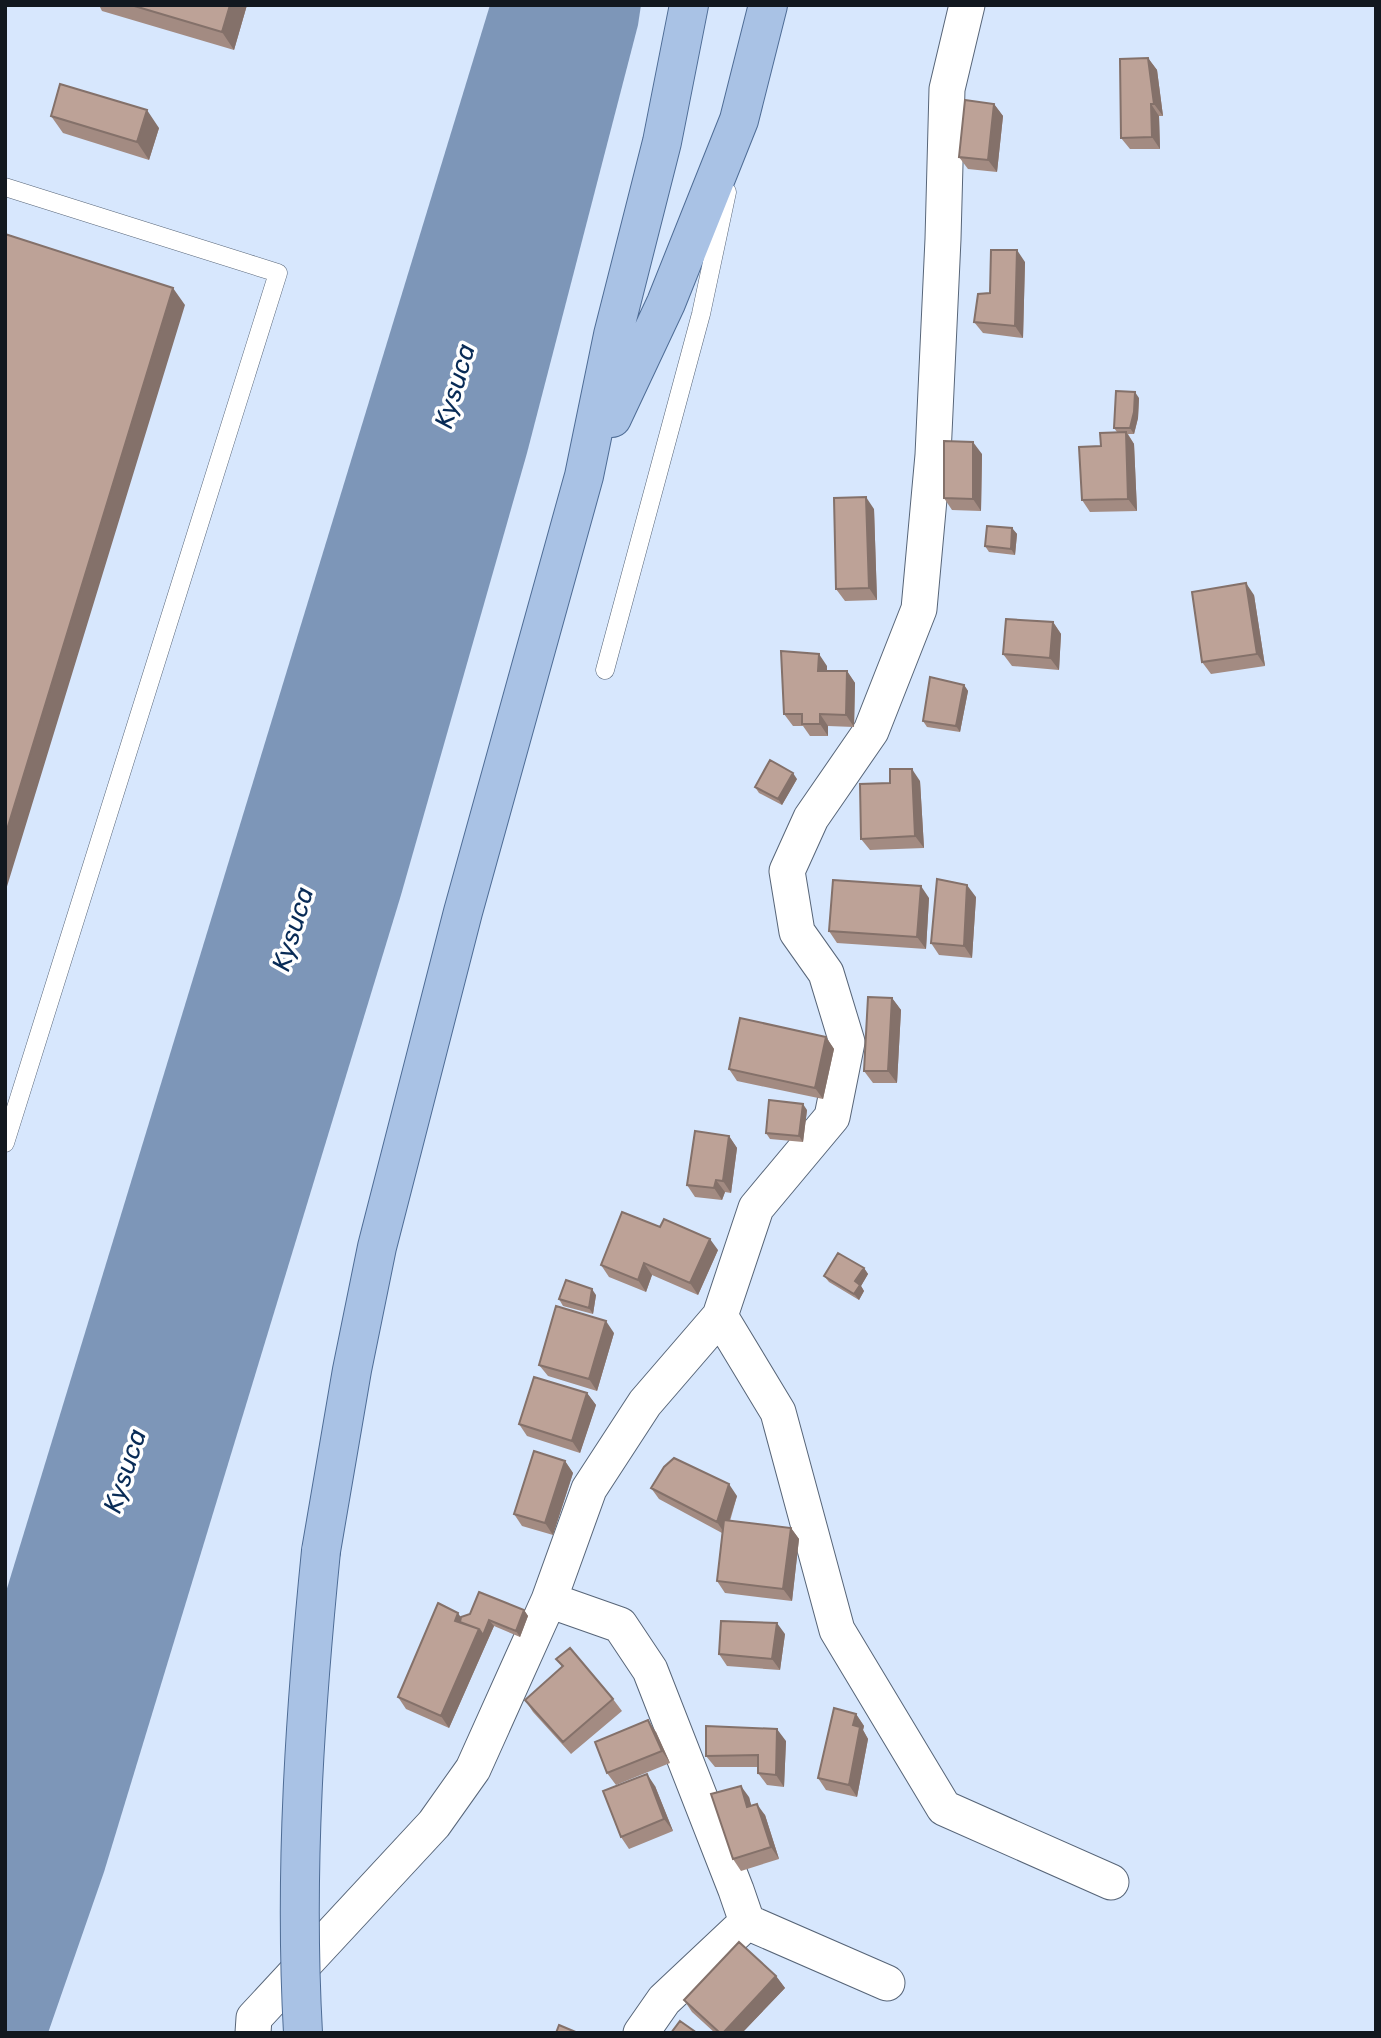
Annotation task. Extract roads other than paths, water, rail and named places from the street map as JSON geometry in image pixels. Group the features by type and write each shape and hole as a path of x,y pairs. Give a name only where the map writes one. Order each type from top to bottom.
{"main road":[{"path":"303,2033 299,1967 300,1822 309,1677 321,1551 352,1370 377,1247 415,1094 584,477 614,335 662,142 689,5"},
{"path":"584,477 666,303 739,120 767,10"}],"street":[{"path":"253,2033 254,2018 434,1824 473,1769 549,1600 589,1489 645,1403 720,1316 756,1208 832,1117 847,1042 826,973 797,932 788,871 811,818 871,731 919,609 933,455 947,89 967,5"},
{"path":"720,1316 778,1412 837,1630 944,1808 1111,1882"},
{"path":"549,1600 620,1625 650,1670 747,1923 887,1983"},
{"path":"641,2033 664,2000 747,1923"}],"lane":[{"path":"605,670 701,314 767,10"},
{"path":"5,187 278,273 5,1143"}],"water":[{"name":"Kysuca","path":"490,5 641,5 527,453 401,895 104,1872 48,2033 5,2033 5,1595"}]}
